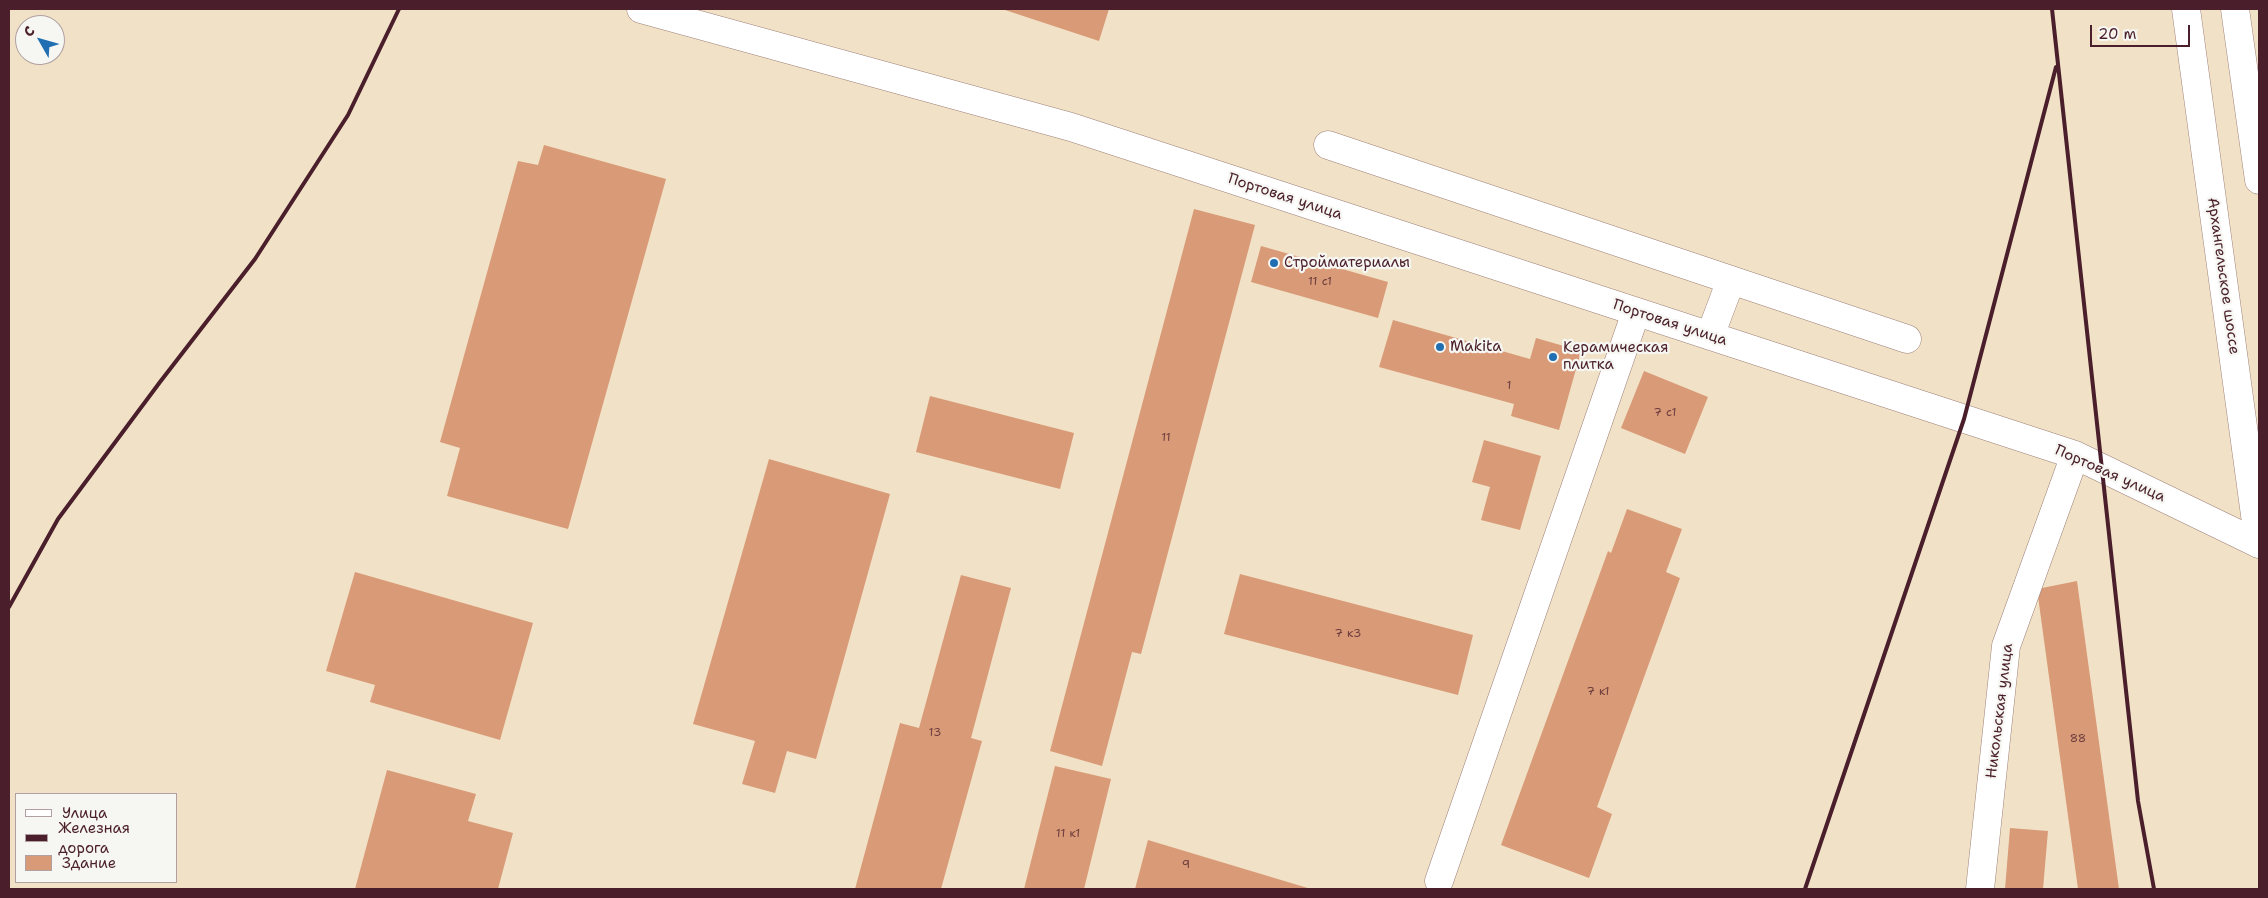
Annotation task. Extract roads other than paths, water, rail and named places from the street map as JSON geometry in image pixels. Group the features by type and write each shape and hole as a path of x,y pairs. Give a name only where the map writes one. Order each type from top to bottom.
{"street":[{"name":"Портовая улица","path":"641,9 1071,127 2075,455 2259,544"},
{"name":"Архангельское шоссе","path":"2186,9 2259,544"},
{"path":"2235,9 2259,180"},
{"path":"1328,145 1907,339"},
{"path":"1710,336 1731,280"},
{"path":"1439,881 1636,312"},
{"name":"Никольская улица","path":"1980,889 2006,646 2075,455"}],"railway":[{"path":"9,607 58,519 255,259 348,115 399,9"},
{"path":"2052,9 2138,801 2154,889"},
{"path":"1805,889 1964,419 2056,67"}],"place":[{"name":"Стройматериалы","path":"1274,263"},
{"name":"Makita","path":"1440,347"},
{"name":"Керамическая плитка","path":"1553,357"}]}
